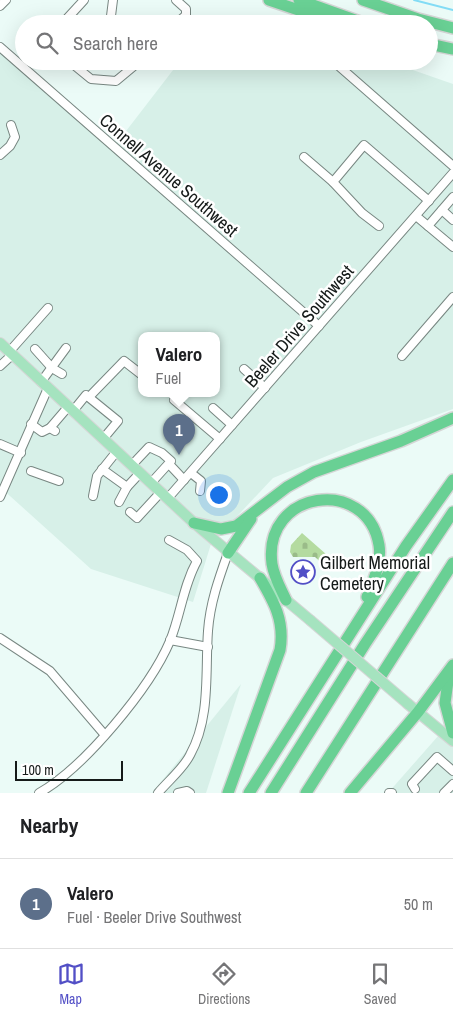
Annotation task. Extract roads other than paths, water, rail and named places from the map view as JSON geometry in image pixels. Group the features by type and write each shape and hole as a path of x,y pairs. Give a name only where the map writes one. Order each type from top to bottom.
{"highway":[{"path":"270,0 314,15"},
{"path":"299,0 341,15"},
{"path":"364,0 407,15"},
{"path":"438,24 453,28"},
{"path":"194,523 214,528 229,528 242,523 287,487 314,472 401,441 453,418"},
{"path":"249,793 360,616 453,480"},
{"path":"286,600 272,566 272,544 279,525 292,511 302,504 318,500 344,502 362,513 373,528 379,546 377,567 360,616"},
{"path":"228,553 257,512"},
{"path":"271,793 453,512"},
{"path":"306,793 453,563"},
{"path":"228,793 280,650 282,637 277,608 260,578"},
{"path":"350,793 418,712 452,666"},
{"path":"452,666 447,682 445,703 453,733"}],"main road":[{"path":"0,343 228,553 453,741"}],"street":[{"path":"0,6 6,0"},
{"path":"70,15 84,0"},
{"path":"111,15 113,0"},
{"path":"176,0 186,9 186,15"},
{"name":"Connell Avenue Southwest","path":"0,47 15,60"},
{"name":"Connell Avenue Southwest","path":"26,70 319,326"},
{"path":"80,70 91,79 116,81 129,70"},
{"path":"343,70 453,166"},
{"path":"0,155 10,146 15,137 12,125"},
{"path":"333,182 364,145 429,201"},
{"path":"304,157 333,182 362,213 379,226"},
{"name":"Beeler Drive Southwest","path":"130,512 136,518 184,480 223,439 232,425 453,173"},
{"path":"428,226 453,196 442,186"},
{"path":"442,210 453,220"},
{"path":"416,216 453,247"},
{"path":"402,356 453,297"},
{"path":"0,366 48,308"},
{"path":"0,497 2,488 32,424 52,368 66,348"},
{"path":"35,349 52,368 62,374"},
{"path":"88,397 124,361 138,373"},
{"path":"244,369 265,388"},
{"path":"32,424 42,432 52,429 86,395 118,421 103,439"},
{"path":"174,400 223,439"},
{"path":"213,408 232,425"},
{"path":"0,444 20,453"},
{"path":"119,502 149,447 162,453 171,461 151,483"},
{"path":"93,496 97,476 117,451"},
{"path":"169,464 184,480"},
{"path":"102,469 126,487"},
{"path":"31,471 59,481"},
{"path":"190,473 201,481 200,491"},
{"path":"39,793 53,785 71,770 104,734 142,689 170,640 180,612 188,577 197,562 188,550 169,540"},
{"path":"158,793 190,755 201,724 208,685 208,633 213,598 228,553"},
{"path":"0,638 50,671 104,734"},
{"path":"170,640 208,647"},
{"path":"415,792 412,784 436,757 453,771"},
{"path":"444,793 453,784"},
{"path":"178,793 187,791 190,793"}],"waterway":[{"path":"414,0 453,10"}],"place":[{"name":"Valero","path":"179,455"},
{"name":"Gilbert Memorial Cemetery","path":"303,572"}]}
